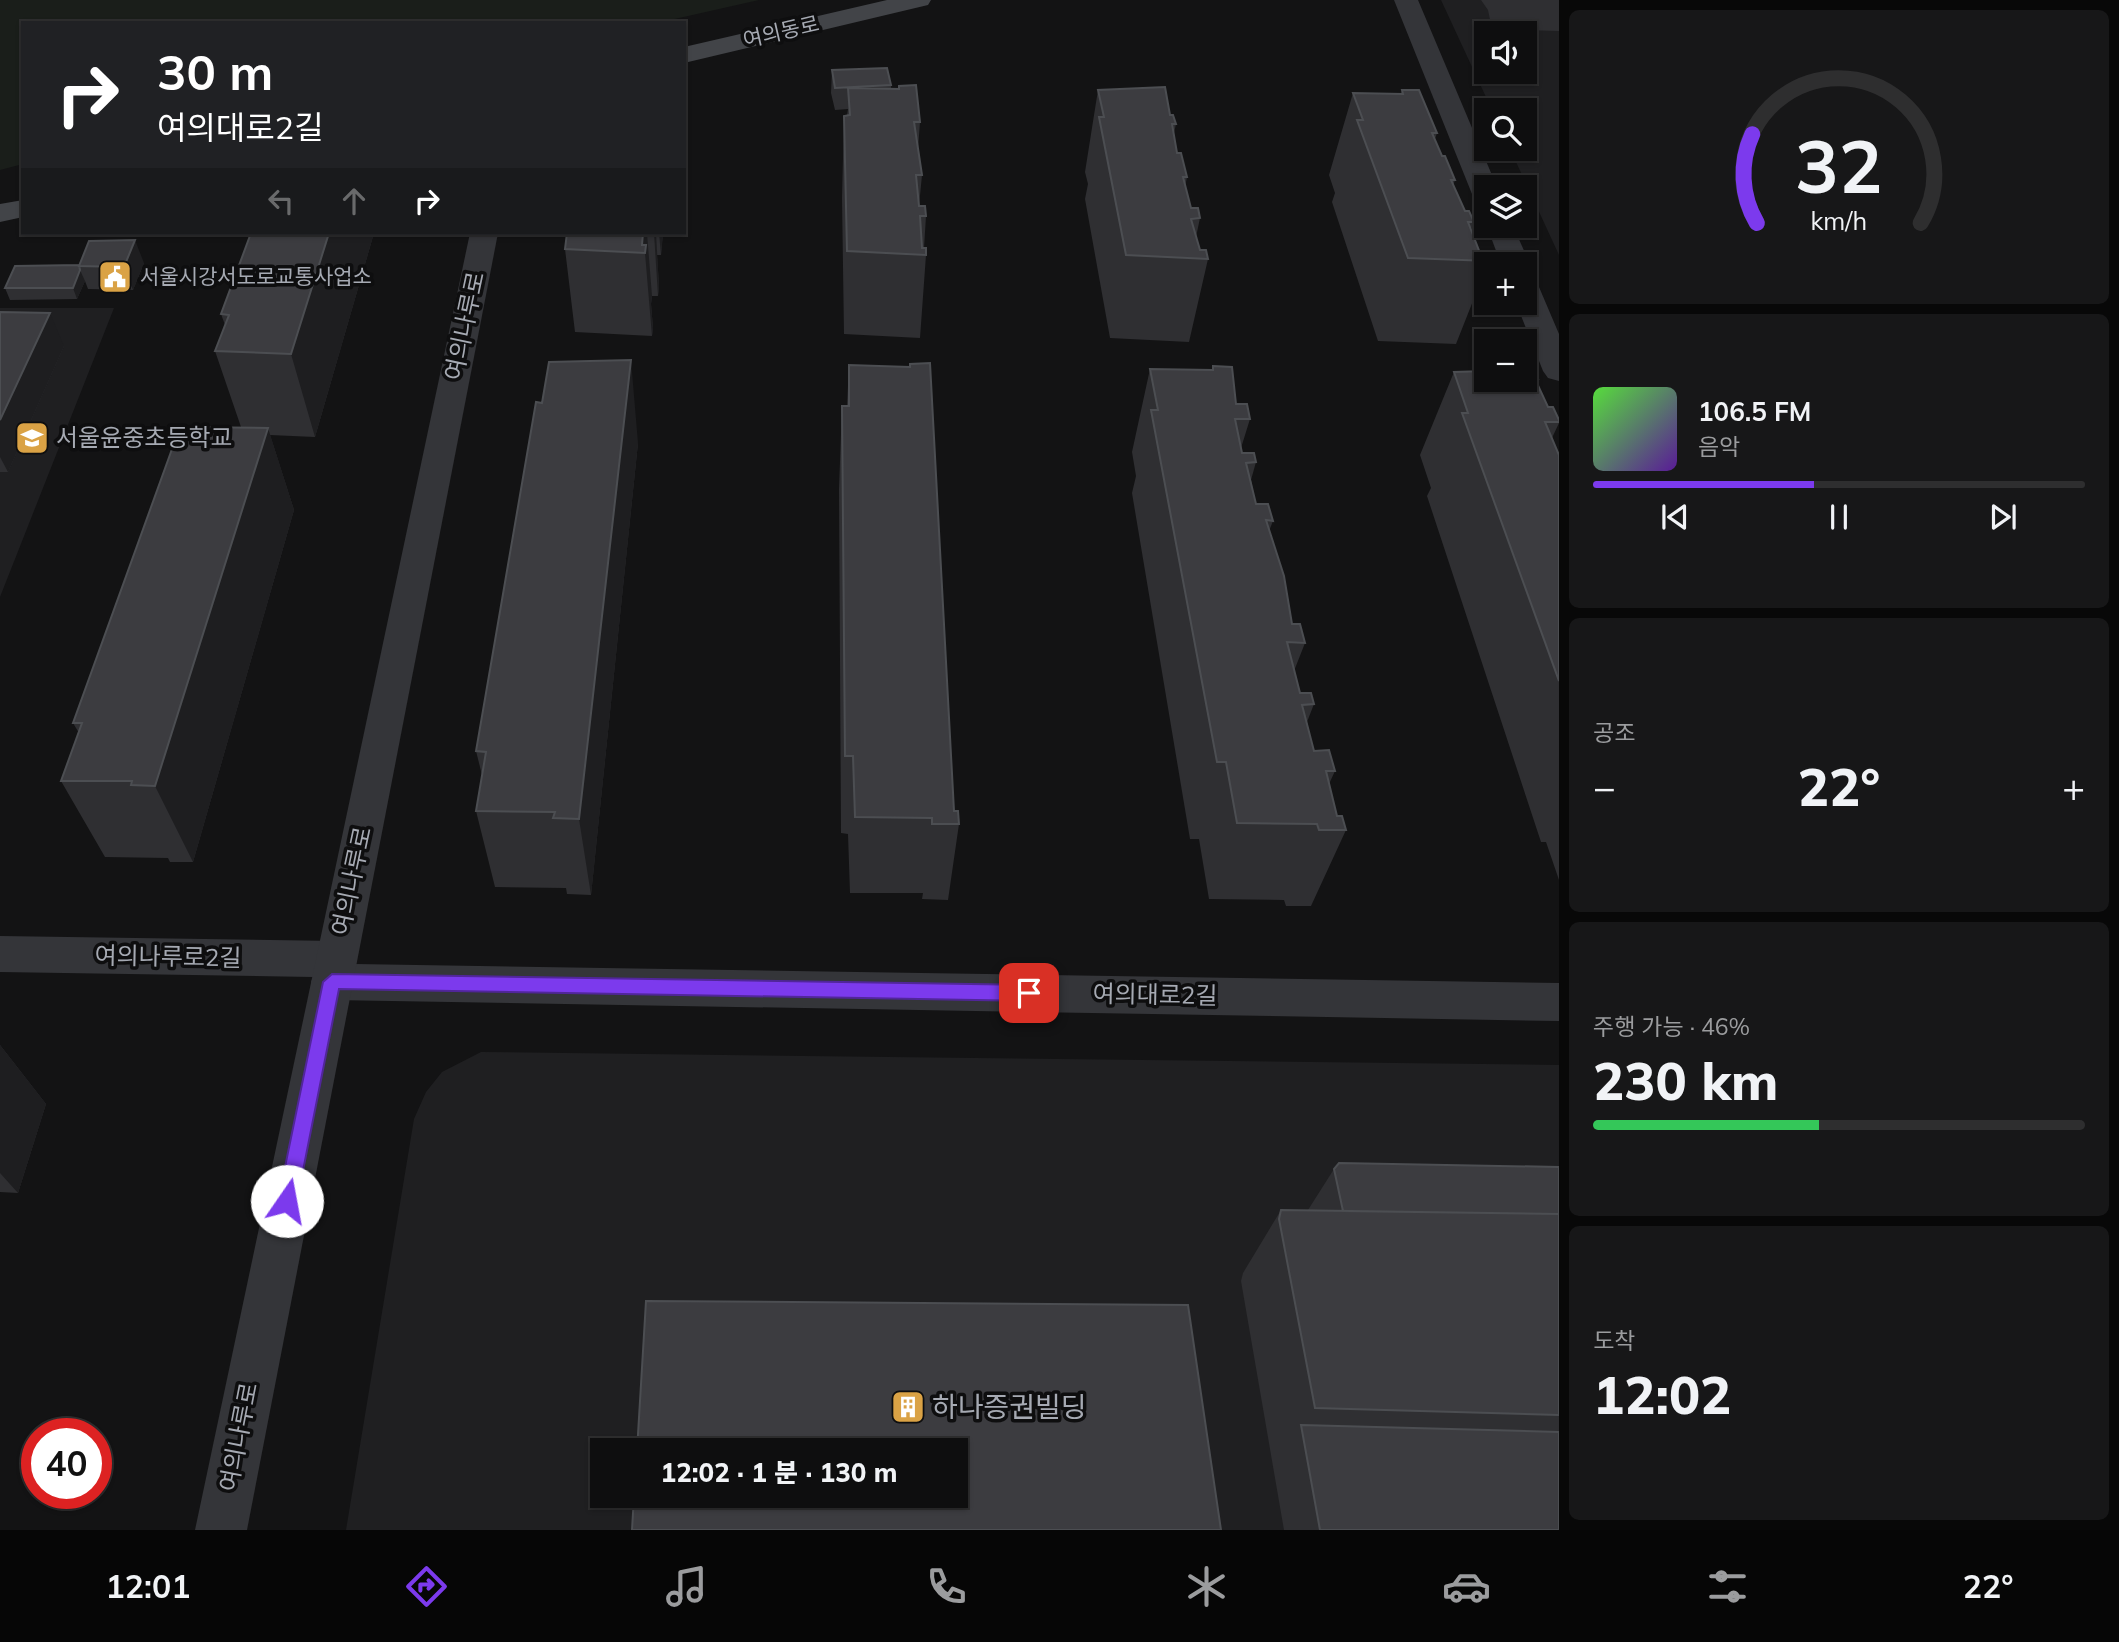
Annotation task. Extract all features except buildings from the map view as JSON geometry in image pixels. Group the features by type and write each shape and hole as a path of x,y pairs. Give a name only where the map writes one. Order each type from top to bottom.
{"main road":[{"name":"여의동로","path":"686,55 914,1"},
{"path":"0,213 21,208"}],"street":[{"path":"1406,0 1478,175"},
{"name":"여의나루로","path":"220,1530 484,235"},
{"path":"1537,310 1552,337 1559,371"},
{"name":"여의나루로2길","path":"0,954 334,970"},
{"name":"여의대로2길","path":"334,970 1559,1002"}],"shaded area":[{"path":"0,0 759,0 666,21 21,21 21,165 0,170"},
{"path":"1441,0 1559,0 1559,255 1537,207 1537,175 1522,175 1516,161 1537,161 1537,98 1486,98 1480,84 1537,84 1537,21 1474,21 1474,71"},
{"name":"서울윤중초등학교","path":"0,308 114,308 0,597"},
{"path":"481,1052 1559,1065 1559,1530 346,1530 414,1119 426,1092 442,1072"}],"place":[{"name":"서울시강서도로교통사업소","path":"115,277"},
{"name":"서울윤중초등학교","path":"32,438"},
{"name":"하나증권빌딩","path":"908,1407"}],"route":[{"path":"287,1201 332,982 1029,993"}]}
